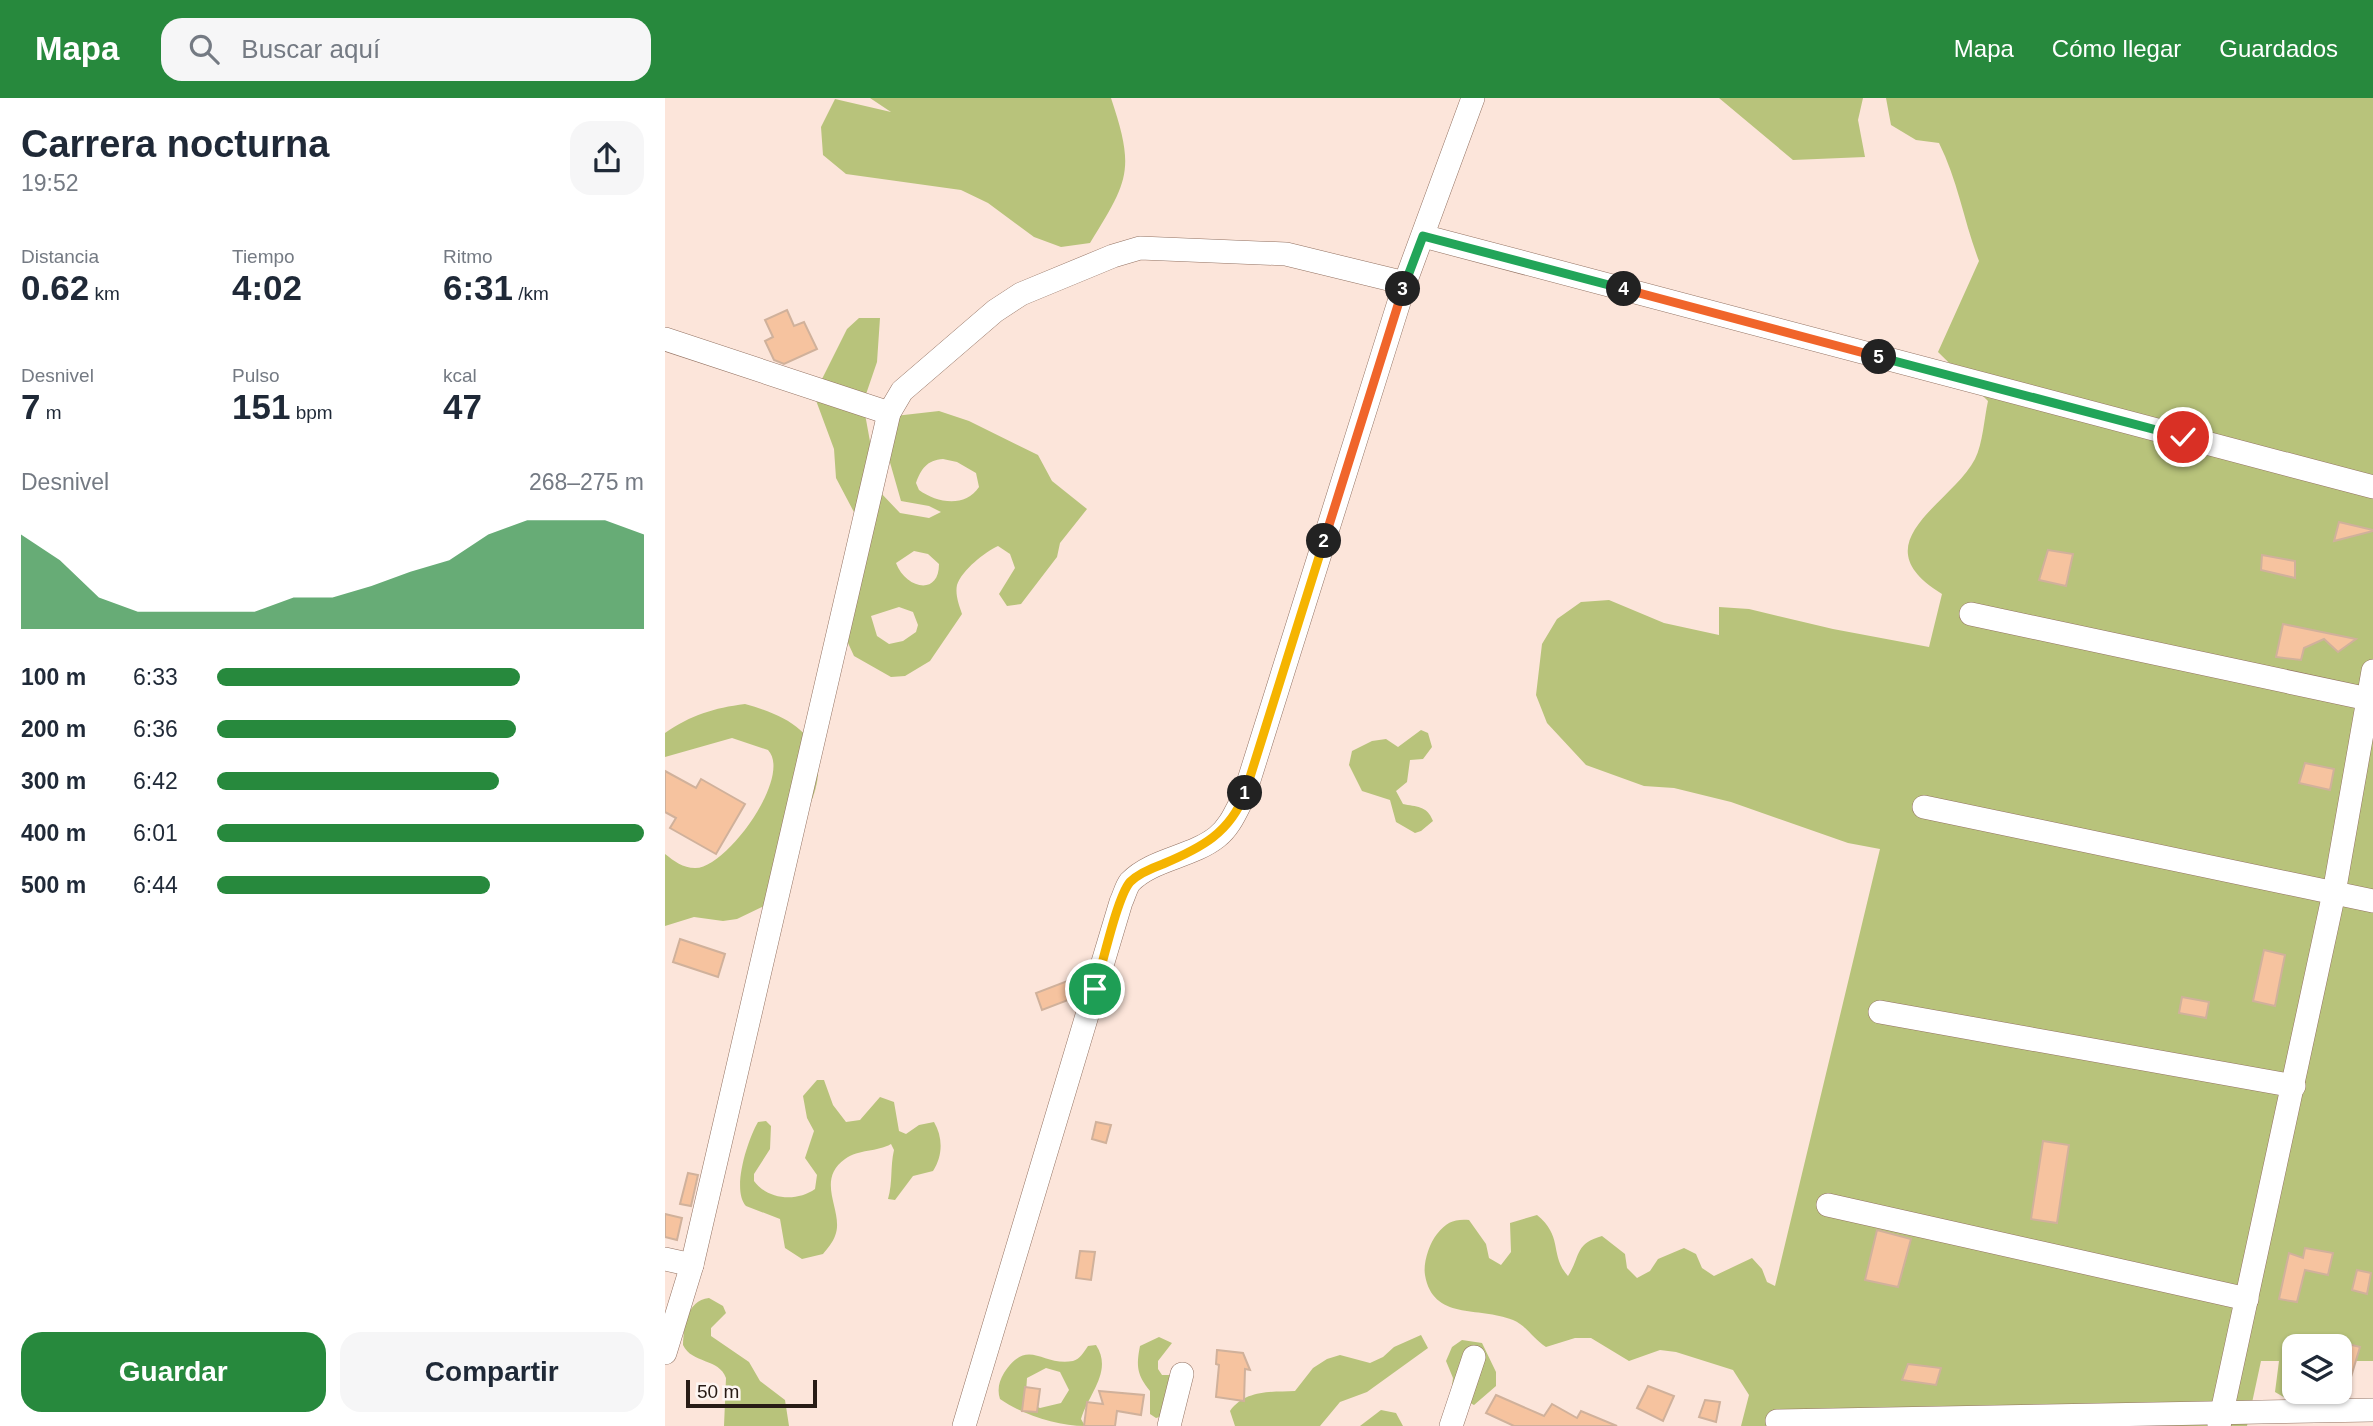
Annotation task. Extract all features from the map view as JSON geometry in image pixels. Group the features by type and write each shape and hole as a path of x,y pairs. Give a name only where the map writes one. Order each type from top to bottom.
{"street":[{"path":"964,1426 1121,902 1129,883 1146,871 1203,847 1219,835 1233,819 1244,796 1405,283 1473,98"},
{"path":"1423,236 2373,487"},
{"path":"665,1353 692,1265 889,413 902,391 995,311 1033,289 1113,256 1140,248 1286,254 1405,283"},
{"path":"665,339 889,413"},
{"path":"1971,614 2371,699"},
{"path":"2220,1419 2334,893 2371,699 2373,671"},
{"path":"1924,807 2373,901"},
{"path":"1880,1012 2294,1086"},
{"path":"1828,1205 2247,1298"},
{"path":"665,1259 692,1265"},
{"path":"1451,1426 1474,1357"},
{"path":"1169,1426 1182,1374"},
{"path":"1777,1421 2220,1419 2373,1410"}],"green space":[{"path":"870,98 1111,98 1119,122 1125,159 1120,188 1090,243 1061,247 1034,237 988,203 961,190 846,174 823,155 821,127 835,99 891,112"},
{"path":"1719,98 1863,98 1858,120 1865,157 1793,160"},
{"path":"1886,98 2373,98 2373,1361 2352,1361 2352,1334 2282,1334 2282,1396 2275,1392 2279,1361 2261,1361 2247,1426 1741,1426 1749,1395 1733,1370 1676,1352 1660,1350 1629,1361 1591,1338 1575,1338 1546,1347 1513,1320 1447,1306 1430,1290 1425,1275 1431,1243 1451,1222 1469,1220 1486,1244 1489,1258 1501,1265 1511,1252 1510,1223 1537,1215 1551,1231 1559,1261 1568,1276 1582,1247 1602,1236 1625,1254 1627,1268 1637,1278 1650,1271 1658,1259 1684,1248 1696,1254 1702,1268 1714,1276 1752,1258 1762,1269 1767,1282 1775,1286 1880,849 1848,843 1731,802 1674,788 1644,786 1586,765 1547,723 1536,695 1542,644 1557,619 1581,602 1609,600 1664,623 1719,635 1719,607 1749,609 1833,629 1929,647 1942,594 1918,575 1908,558 1909,541 1918,524 1964,476 1980,446 1988,401 1938,352 1979,261 1939,143 1916,140 1891,125"},
{"path":"859,318 880,318 877,362 863,403 879,491 900,513 929,518 941,512 929,506 901,501 885,445 895,416 939,411 969,421 1038,455 1052,481 1087,509 1060,543 1057,557 1021,604 1007,606 999,594 1015,568 1010,554 998,546 975,562 957,585 962,614 930,661 905,676 891,677 854,656 842,630 856,516 836,478 834,449 814,395 847,329","holes":["943,459 957,462 976,473 979,487 973,494 959,501 951,501 934,498 919,490 916,483 923,470 929,463","914,551 928,554 939,564 938,574 928,585 921,585 900,572 896,563","899,607 913,612 918,625 916,632 903,641 889,644 877,636 871,616"]},
{"path":"745,704 779,716 805,734 818,760 818,777 813,797 792,835 764,906 737,919 723,921 694,917 665,926 665,854 675,862 695,868 708,864 723,854 738,838 764,799 771,780 773,763 768,750 732,738 665,757 665,733 703,713"},
{"path":"1421,730 1428,733 1432,747 1423,759 1410,760 1407,782 1396,791 1403,804 1424,809 1431,816 1433,821 1415,833 1396,822 1390,800 1362,791 1349,765 1352,751 1372,741 1386,739 1398,747"},
{"path":"817,1080 824,1080 833,1105 846,1122 860,1120 880,1097 894,1102 899,1131 906,1134 919,1125 934,1122 941,1146 933,1171 913,1176 895,1200 888,1199 894,1150 891,1144 845,1159 832,1177 837,1227 834,1238 823,1254 802,1259 785,1248 780,1219 746,1206 740,1189 741,1177 754,1130 758,1122 766,1121 771,1126 770,1149 754,1174 754,1181 767,1192 783,1197 800,1196 815,1189 817,1175 805,1158 814,1131 807,1118 803,1096"},
{"path":"709,1298 723,1306 726,1313 711,1328 711,1336 749,1362 760,1381 785,1400 789,1426 724,1426 726,1378 723,1372 687,1351 683,1345 691,1309 701,1300"},
{"path":"1421,1335 1428,1348 1367,1392 1340,1402 1320,1426 1235,1426 1230,1411 1243,1399 1259,1394 1295,1391 1313,1368 1327,1359 1340,1355 1370,1363 1383,1357 1394,1347"},
{"path":"1159,1337 1172,1343 1158,1361 1158,1369 1162,1375 1176,1375 1163,1416 1156,1418 1150,1414 1150,1391 1140,1375 1138,1359 1140,1346"},
{"path":"1462,1340 1482,1343 1496,1372 1496,1386 1474,1405 1451,1393 1453,1378 1446,1361 1452,1347"},
{"path":"1096,1345 1102,1364 1098,1382 1081,1419 1085,1426 1041,1418 1000,1399 1002,1376 1021,1356 1036,1355 1062,1362 1073,1361 1080,1357 1088,1346","holes":["1046,1368 1060,1372 1069,1390 1061,1403 1040,1408 1033,1405 1026,1393 1027,1378"]},
{"path":"1381,1410 1396,1413 1403,1426 1360,1426"}],"building":[{"path":"787,310 794,326 804,322 817,349 784,364 774,360 765,341 773,337 765,320"},
{"path":"2339,522 2373,530 2373,531 2334,541"},
{"path":"2048,550 2073,554 2066,586 2039,580"},
{"path":"2262,555 2295,561 2295,578 2261,570"},
{"path":"2283,624 2356,639 2338,652 2324,639 2304,648 2301,660 2276,657"},
{"path":"2305,763 2334,769 2330,790 2299,783"},
{"path":"665,771 696,788 701,779 745,804 716,854 670,828 676,818 665,812"},
{"path":"680,939 725,954 718,977 673,962"},
{"path":"2264,950 2285,955 2275,1006 2253,1001"},
{"path":"1070,980 1076,997 1042,1010 1036,993"},
{"path":"2182,997 2209,1002 2206,1018 2179,1013"},
{"path":"1096,1122 1111,1125 1106,1143 1092,1139"},
{"path":"2043,1141 2069,1145 2057,1223 2031,1219"},
{"path":"688,1173 698,1175 691,1206 680,1204"},
{"path":"665,1214 682,1218 677,1240 665,1237"},
{"path":"1877,1230 1911,1239 1898,1287 1865,1280"},
{"path":"2305,1248 2333,1253 2328,1275 2305,1270 2297,1302 2279,1299 2289,1253 2303,1258"},
{"path":"1080,1251 1095,1252 1091,1280 1076,1278"},
{"path":"2357,1270 2371,1273 2367,1294 2352,1290"},
{"path":"2352,1345 2360,1347 2352,1374"},
{"path":"1217,1350 1243,1353 1250,1370 1245,1369 1244,1401 1216,1397 1219,1365 1216,1364"},
{"path":"1908,1364 1941,1368 1936,1385 1902,1380"},
{"path":"1648,1386 1674,1396 1663,1421 1637,1408"},
{"path":"1025,1387 1040,1389 1037,1412 1022,1411"},
{"path":"1099,1391 1144,1395 1141,1415 1117,1411 1115,1426 1084,1426 1087,1402 1103,1404"},
{"path":"1496,1395 1544,1416 1552,1404 1577,1418 1581,1411 1617,1426 1514,1426 1486,1413"},
{"path":"1705,1400 1720,1402 1716,1422 1699,1417"}],"route":[{"path":"1095,989 1129,883 1146,871 1203,847 1219,835 1233,819 1244,796 1405,283 1423,236 2183,437"}]}
